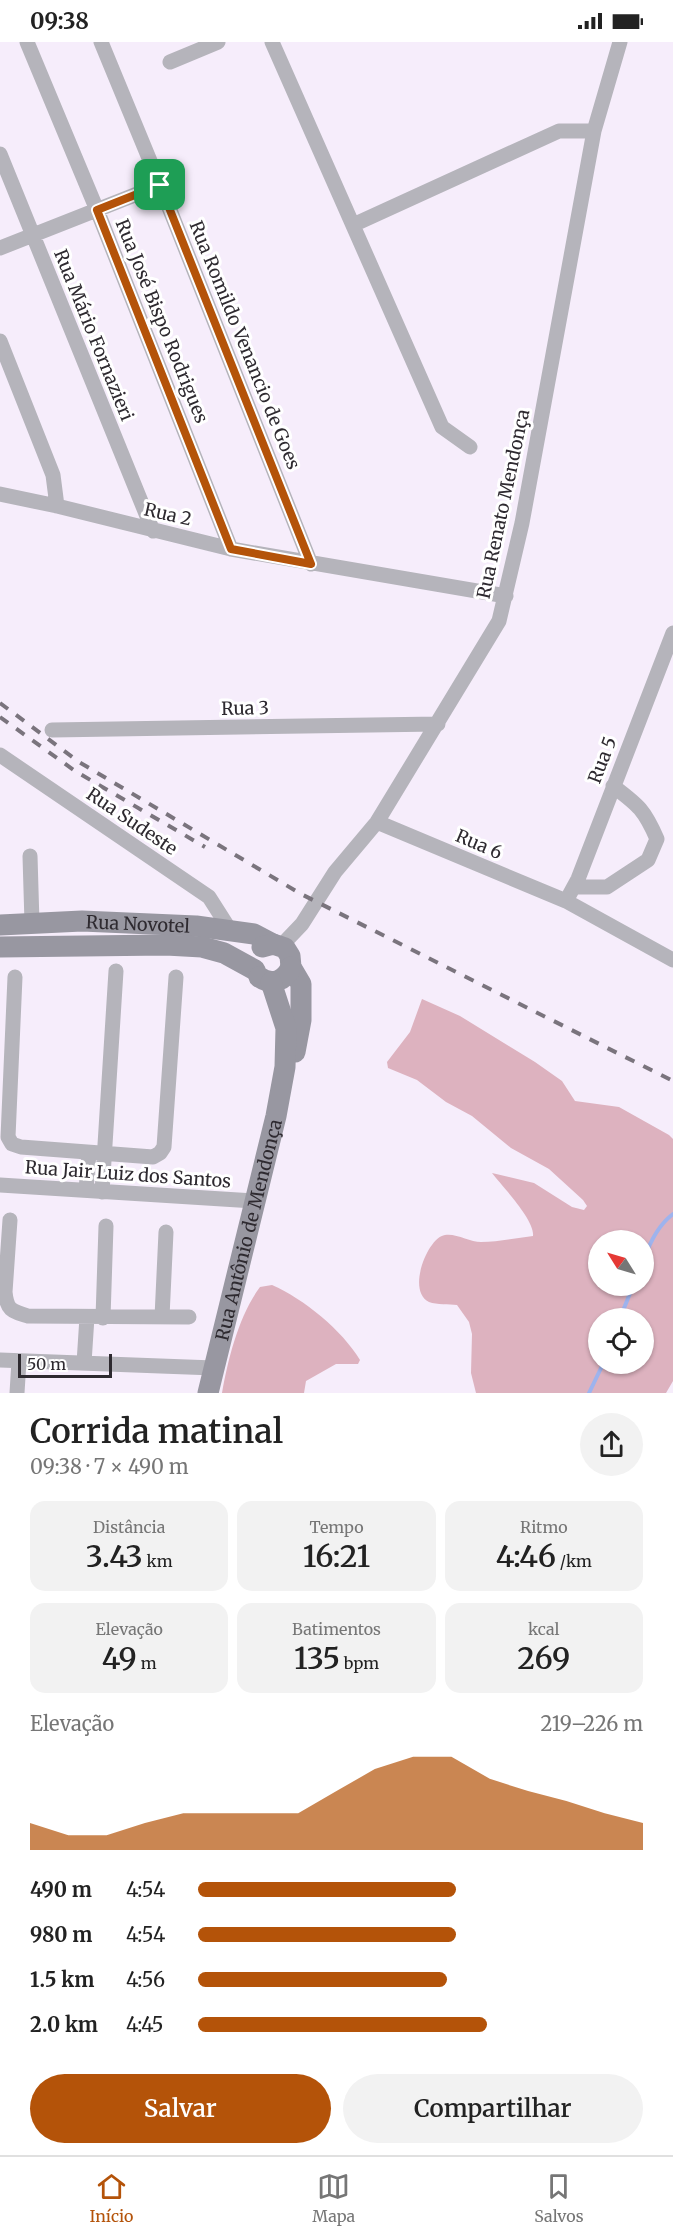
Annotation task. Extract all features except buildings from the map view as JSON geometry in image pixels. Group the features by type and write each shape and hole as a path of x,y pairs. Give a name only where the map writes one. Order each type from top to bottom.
{"street":[{"name":"Rua José Bispo Rodrigues","path":"27,42 97,210 231,549"},
{"name":"Rua Romildo Venancio de Goes","path":"100,42 160,185 311,564"},
{"path":"170,62 218,42"},
{"path":"272,42 442,427 470,447"},
{"name":"Rua Renato Mendonça","path":"284,953 335,872 377,822 499,621 522,523 594,131 620,42"},
{"path":"353,225 559,131 594,131"},
{"name":"Rua Mário Fornazieri","path":"0,154 153,531"},
{"path":"0,249 160,185"},
{"path":"0,341 53,475 57,506"},
{"name":"Rua 2","path":"0,494 231,549 506,596"},
{"name":"Rua 5","path":"566,901 574,887 673,633"},
{"name":"Rua 3","path":"52,730 438,724"},
{"name":"Rua Sudeste","path":"0,755 209,897 230,930"},
{"path":"574,887 607,887 648,860 657,838 647,816 636,803 613,786"},
{"name":"Rua 6","path":"377,822 566,901 673,960"},
{"path":"30,856 32,923"},
{"name":"Rua Novotel","path":"0,925 82,921 196,926 254,934 284,953"},
{"path":"268,944 284,953 286,976 263,976 254,959 258,950 268,944"},
{"name":"Rua Novotel","path":"0,947 139,945 202,947 224,953 263,976"},
{"name":"Rua Antônio de Mendonça","path":"284,953 301,984 301,1020 297,1050 285,1067"},
{"path":"102,1192 116,971"},
{"name":"Rua Antônio de Mendonça","path":"208,1393 276,1116 285,1067 286,1028 263,976"},
{"path":"15,977 8,1137 12,1144 21,1147 153,1157 164,1147 176,977"},
{"path":"86,1190 89,1153"},
{"name":"Rua Jair Luiz dos Santos","path":"0,1185 254,1201"},
{"path":"9,1220 4,1292 8,1308 28,1316 189,1317"},
{"path":"103,1318 106,1226"},
{"path":"162,1317 166,1232"},
{"path":"84,1363 87,1317"},
{"path":"0,1360 214,1368"},
{"path":"17,1393 19,1361"}],"shaded area":[{"path":"422,999 460,1016 535,1062 562,1081 575,1101 619,1107 673,1139 673,1381 666,1393 476,1393 471,1373 472,1334 469,1322 457,1305 432,1303 422,1296 419,1276 426,1254 438,1238 445,1235 481,1242 533,1236 524,1212 492,1173 534,1183 572,1207 584,1210 587,1206 549,1169 511,1148 472,1116 446,1102 417,1080 388,1068 387,1062 410,1032"},
{"path":"272,1285 297,1298 321,1316 343,1338 360,1360 358,1364 336,1364 306,1381 304,1393 222,1393 231,1352 246,1311 260,1287"}],"waterway":[{"path":"654,1236 673,1214"},
{"path":"624,1308 629,1296"},
{"path":"589,1393 598,1374"}],"railway":[{"path":"0,703 79,762 301,894 673,1081"},
{"path":"0,717 75,771 205,847"}],"route":[{"path":"160,185 281,488 311,564 231,549 97,210 160,185"}]}
